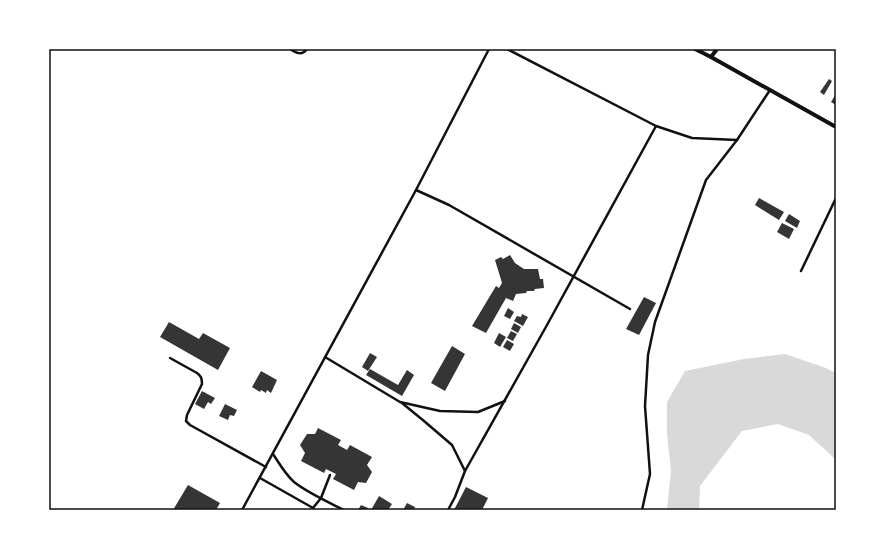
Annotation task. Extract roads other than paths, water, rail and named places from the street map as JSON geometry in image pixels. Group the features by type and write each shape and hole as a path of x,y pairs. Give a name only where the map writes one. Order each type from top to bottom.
{"street":[{"path":"695,49 836,127"},
{"path":"711,57 717,49"}],"lane":[{"path":"290,49 301,54 307,49"},
{"path":"242,510 416,190 489,49"},
{"path":"508,49 656,126 692,138 736,140"},
{"path":"642,510 650,474 645,406 648,356 655,322 706,180 736,140 770,90"},
{"path":"448,510 455,497 465,471 656,126"},
{"path":"416,190 449,205 630,308"},
{"path":"801,271 836,198"},
{"path":"325,357 400,402 424,420 452,445 465,471"},
{"path":"170,358 196,373 202,379 202,384 187,415 186,421 190,425 266,467"},
{"path":"400,402 440,411 478,412 505,401"},
{"path":"273,454 294,482 344,510"},
{"path":"260,478 314,509 321,498 330,474"}]}
